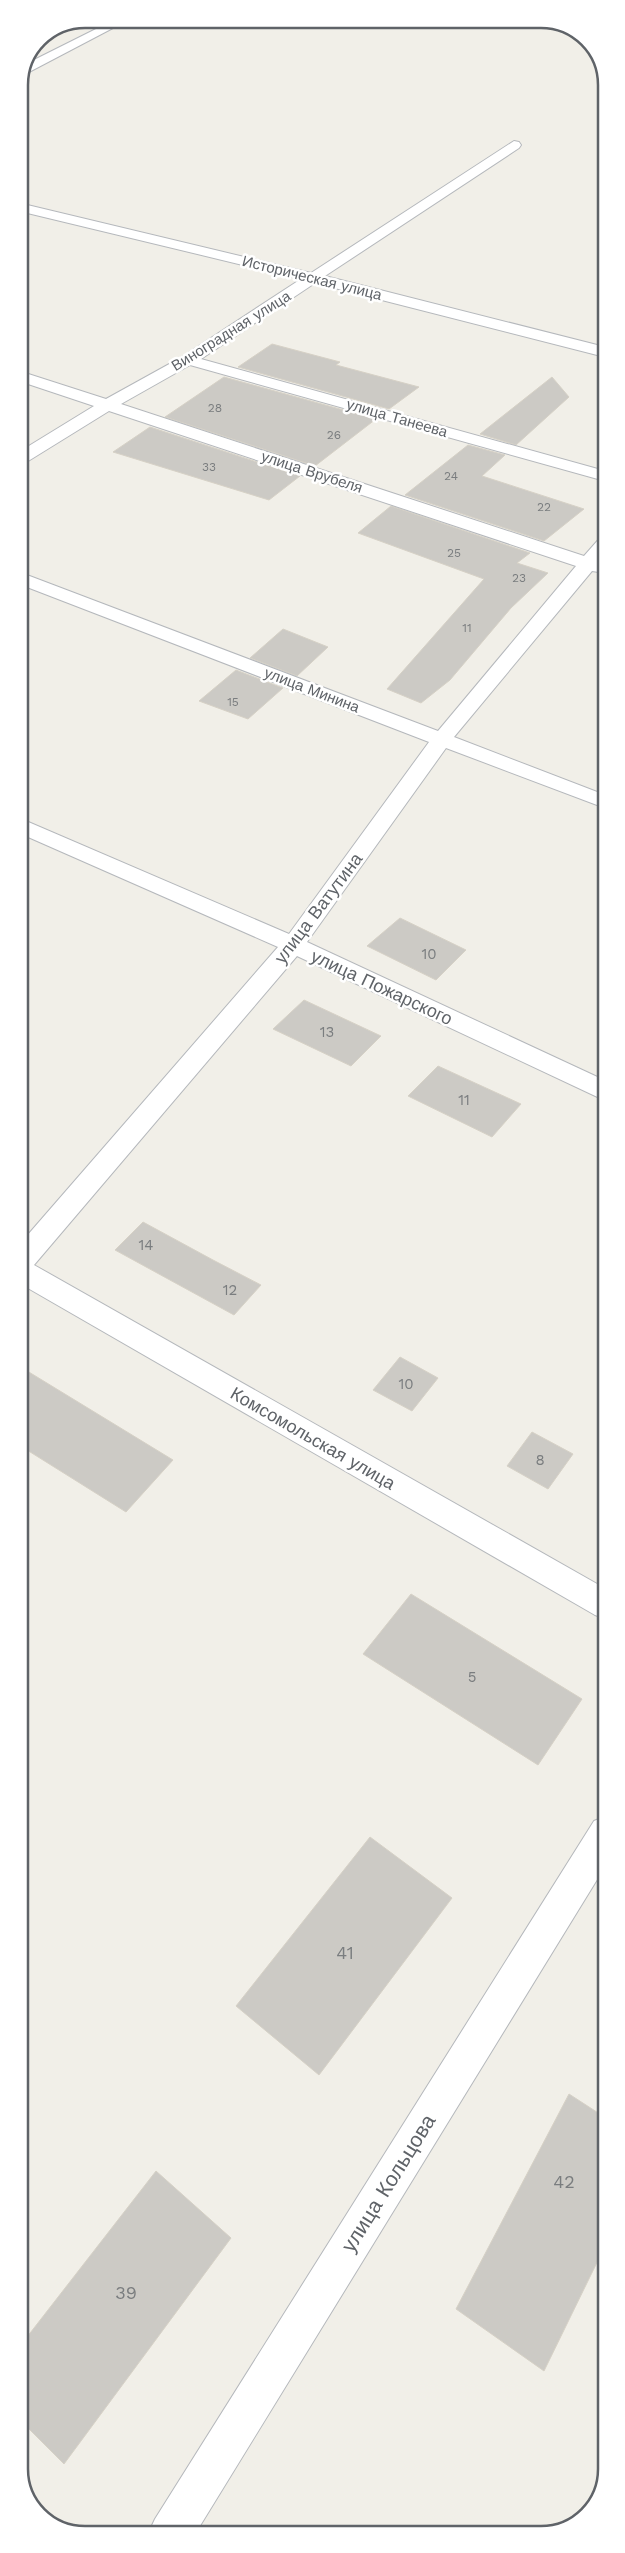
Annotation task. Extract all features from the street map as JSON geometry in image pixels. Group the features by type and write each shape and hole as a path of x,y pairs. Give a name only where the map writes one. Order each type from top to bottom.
{"street":[{"path":"31,65 107,27"},
{"name":"Виноградная улица","path":"27,454 107,405 188,360 316,278 514,145"},
{"name":"Историческая улица","path":"27,208 316,278 598,350"},
{"name":"улица Танеева","path":"188,360 598,474"},
{"name":"улица Врубеля","path":"27,379 596,566"},
{"name":"улица Ватутина","path":"27,1255 293,946 442,739 596,566"},
{"name":"улица Минина","path":"27,581 598,799"},
{"name":"улица Пожарского","path":"27,829 293,946 598,1088"},
{"name":"Комсомольская улица","path":"27,1275 598,1600"},
{"name":"улица Кольцова","path":"175,2525 598,1846"}],"building":[{"path":"272,344 340,362 336,365 419,387 389,409 238,367"},
{"path":"224,377 376,419 315,466 165,417"},
{"path":"552,377 569,397 516,445 480,434"},
{"path":"150,427 300,476 269,500 113,452"},
{"path":"468,445 505,455 482,476 584,509 544,541 405,495"},
{"path":"391,506 530,553 517,563 548,573 511,608 450,680 421,703 387,689 484,579 358,533"},
{"path":"283,629 328,647 297,676 250,658"},
{"path":"236,670 283,688 248,719 199,701"},
{"path":"400,918 466,950 436,980 367,946"},
{"path":"304,1000 381,1036 351,1066 273,1029"},
{"path":"438,1066 521,1104 492,1137 408,1096"},
{"path":"143,1222 261,1285 234,1315 115,1250"},
{"path":"400,1357 438,1378 412,1411 373,1390"},
{"path":"27,1371 173,1460 126,1512 27,1450"},
{"path":"532,1432 573,1454 548,1489 507,1466"},
{"path":"411,1594 582,1699 538,1765 363,1654"},
{"path":"370,1837 452,1898 319,2075 236,2006"},
{"path":"569,2094 598,2113 598,2260 544,2371 456,2309"},
{"path":"156,2171 231,2238 64,2464 27,2427 27,2337"}]}
